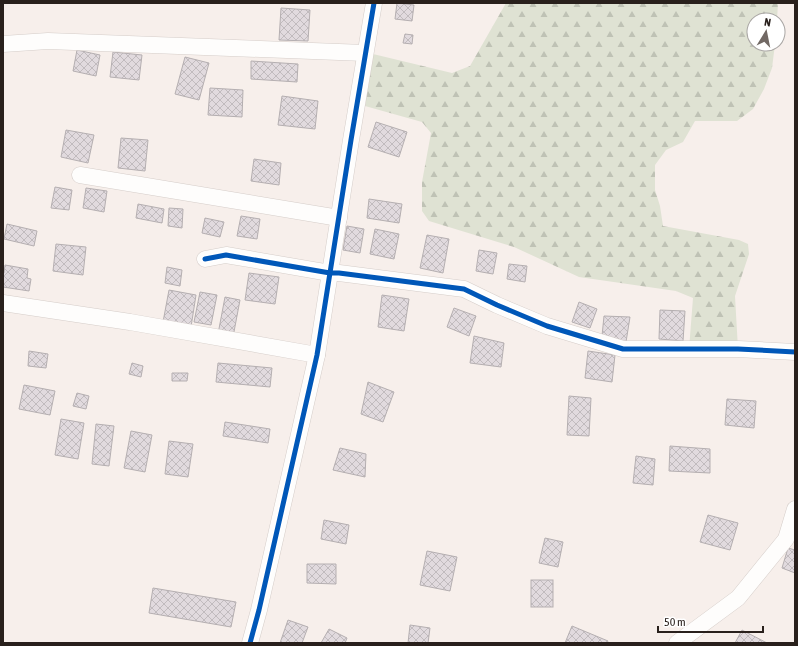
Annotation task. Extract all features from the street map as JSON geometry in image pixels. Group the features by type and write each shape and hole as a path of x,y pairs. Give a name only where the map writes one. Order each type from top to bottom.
{"street":[{"path":"250,643 261,602 318,355 374,3"},
{"path":"3,44 48,41 365,53"},
{"path":"80,175 339,218"},
{"path":"205,259 226,255 330,272 464,289 547,326 623,349 710,349 795,352"},
{"path":"3,303 130,322 318,355"},
{"path":"677,643 738,598 786,539 795,509"}],"green space":[{"path":"506,3 778,3 777,12 746,12 746,52 774,52 772,68 764,89 753,109 737,121 695,121 683,142 666,150 655,165 655,190 660,206 663,226 739,240 748,244 749,254 735,296 738,349 689,349 693,298 676,291 579,277 514,247 429,221 422,211 422,182 431,133 422,122 365,106 373,54 452,73 470,66"}],"building":[{"path":"397,3 414,5 412,21 395,19"},
{"path":"281,8 310,10 308,41 279,40"},
{"path":"405,34 413,35 412,44 403,43"},
{"path":"77,50 100,55 96,76 73,71"},
{"path":"113,52 142,55 139,80 110,77"},
{"path":"185,57 209,63 199,100 175,94"},
{"path":"251,61 298,64 297,82 251,79"},
{"path":"210,88 243,90 242,117 208,115"},
{"path":"282,96 318,101 315,129 278,125"},
{"path":"376,122 407,132 399,157 368,147"},
{"path":"66,130 94,135 88,163 61,157"},
{"path":"121,138 148,140 145,171 118,168"},
{"path":"254,159 281,163 279,185 251,181"},
{"path":"55,187 72,190 69,210 51,208"},
{"path":"86,188 107,191 104,212 83,208"},
{"path":"369,199 402,204 399,223 367,218"},
{"path":"138,204 164,209 162,223 136,218"},
{"path":"169,208 183,209 182,228 168,226"},
{"path":"241,216 260,219 257,239 237,236"},
{"path":"205,218 224,222 220,237 202,233"},
{"path":"7,224 37,231 34,246 4,239"},
{"path":"347,226 364,229 360,253 343,250"},
{"path":"375,229 399,234 394,259 370,254"},
{"path":"427,235 449,239 443,273 420,268"},
{"path":"56,244 86,247 83,275 53,271"},
{"path":"479,250 497,253 493,274 476,271"},
{"path":"509,264 527,266 525,282 507,279"},
{"path":"5,265 28,269 27,278 31,279 29,291 3,287 3,273"},
{"path":"167,267 182,270 180,286 165,283"},
{"path":"249,273 279,277 275,304 245,300"},
{"path":"169,290 196,295 191,327 163,322"},
{"path":"200,292 217,295 211,325 194,322"},
{"path":"382,295 409,299 404,331 378,327"},
{"path":"225,297 240,300 233,337 218,334"},
{"path":"579,302 597,309 590,328 572,322"},
{"path":"454,308 476,316 469,336 447,327"},
{"path":"660,310 685,311 683,341 659,339"},
{"path":"604,316 630,317 626,342 602,336"},
{"path":"474,336 504,343 501,367 470,363"},
{"path":"29,351 48,354 46,368 28,366"},
{"path":"588,351 615,355 612,382 585,378"},
{"path":"132,363 143,366 141,377 129,374"},
{"path":"218,363 272,368 270,387 216,382"},
{"path":"172,373 188,373 187,381 172,381"},
{"path":"368,382 394,392 383,422 361,414"},
{"path":"24,385 55,391 50,415 19,409"},
{"path":"77,393 89,396 86,409 73,406"},
{"path":"569,396 591,398 589,436 567,435"},
{"path":"727,399 756,401 754,428 725,425"},
{"path":"61,419 84,423 78,459 55,455"},
{"path":"225,422 270,429 268,443 223,436"},
{"path":"96,424 114,426 109,466 92,464"},
{"path":"131,431 152,435 145,472 124,468"},
{"path":"169,441 193,444 188,477 165,474"},
{"path":"670,446 710,449 710,473 669,471"},
{"path":"340,448 366,454 365,477 333,470"},
{"path":"636,456 655,459 653,485 633,483"},
{"path":"708,515 738,523 730,550 700,542"},
{"path":"324,520 349,525 346,544 321,539"},
{"path":"545,538 563,542 558,567 539,563"},
{"path":"788,548 795,550 795,573 782,568"},
{"path":"427,551 457,557 450,591 420,585"},
{"path":"307,564 336,564 336,584 307,583"},
{"path":"531,580 553,580 553,607 531,607"},
{"path":"153,588 236,602 231,627 149,613"},
{"path":"288,620 308,627 302,643 280,643"},
{"path":"410,625 430,628 428,643 408,643"},
{"path":"572,626 608,641 607,643 565,643"},
{"path":"329,629 347,638 345,643 321,643"},
{"path":"742,630 767,643 735,643"}],"cycle path":[{"path":"250,643 259,610 317,355 374,3"},
{"path":"205,259 226,255 330,273 464,289 547,326 623,349 738,349 795,352"}]}
